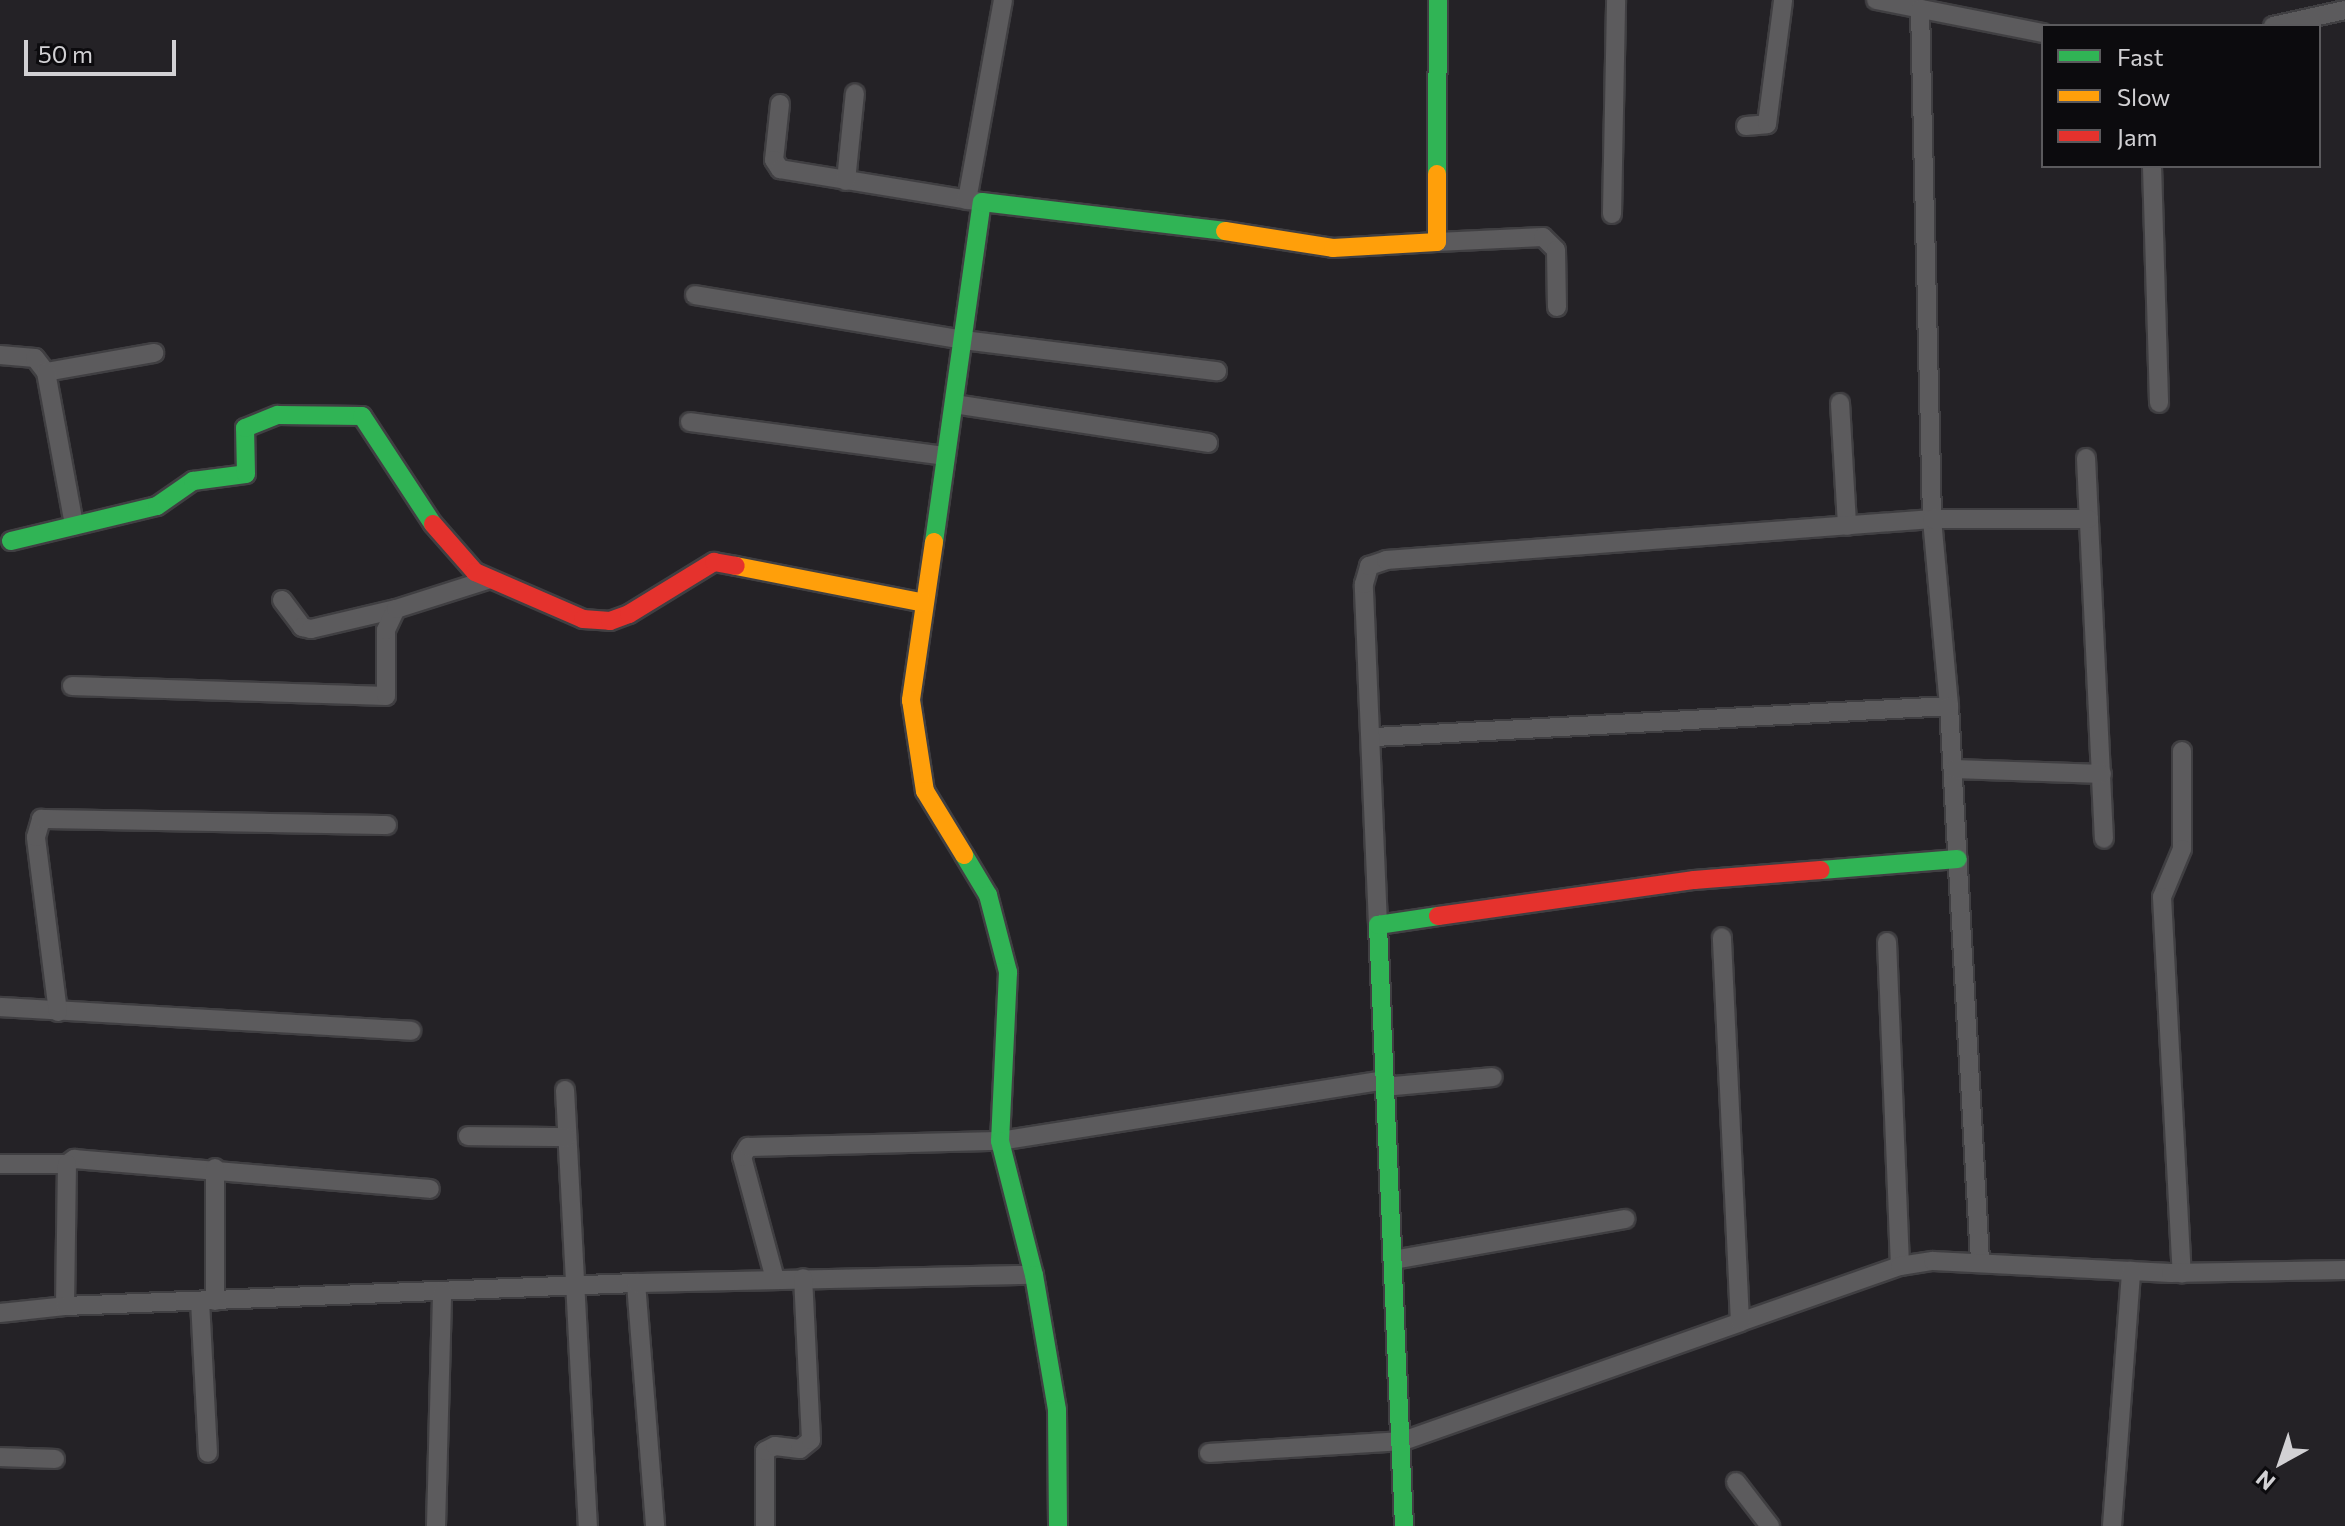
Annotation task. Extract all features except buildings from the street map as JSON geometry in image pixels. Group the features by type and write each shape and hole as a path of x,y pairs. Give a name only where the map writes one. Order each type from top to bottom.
{"street":[{"path":"1003,0 974,201 963,340 911,700 925,791 988,895 1008,972 1000,1141 1034,1275 1057,1410 1058,1526"},
{"path":"1437,242 1438,0"},
{"path":"1612,214 1616,0"},
{"path":"1746,126 1767,124 1783,0"},
{"path":"1876,0 2041,33"},
{"path":"1920,9 1932,519 1955,769 1980,1261"},
{"path":"2286,24 2345,10"},
{"path":"846,181 855,93"},
{"path":"780,104 776,167 846,181 974,201 1138,218 1333,248 1543,237 1556,250 1557,307"},
{"path":"2152,168 2159,403"},
{"path":"695,295 963,340 1217,371"},
{"path":"46,372 154,353"},
{"path":"0,355 35,358 46,372 74,525"},
{"path":"1840,403 1847,526"},
{"path":"954,404 1208,443"},
{"path":"11,541 157,506 193,481 246,474 245,428 251,422 278,415 362,416 377,432 432,523 487,580 598,622 629,614 714,562 924,603"},
{"path":"690,422 945,456"},
{"path":"2086,458 2104,839"},
{"path":"1404,1526 1403,1441 1378,925 1375,737 1364,584 1369,566 1386,560 1932,519 2089,519"},
{"path":"282,600 302,627 311,629 396,609 487,580"},
{"path":"72,686 386,696 386,630 396,609"},
{"path":"1375,737 1949,706"},
{"path":"2182,751 2182,849 2162,897 2182,1273"},
{"path":"1955,769 2102,774"},
{"path":"58,1012 36,837 41,819 387,825"},
{"path":"1378,925 1694,880 1958,859"},
{"path":"1722,937 1740,1322"},
{"path":"1887,942 1900,1266"},
{"path":"0,1007 411,1031"},
{"path":"775,1279 742,1157 748,1147 1000,1141 1384,1084 1493,1077"},
{"path":"565,1090 572,1287 588,1526"},
{"path":"468,1136 567,1137"},
{"path":"0,1164 67,1164 74,1159 215,1168 430,1189"},
{"path":"65,1306 67,1164"},
{"path":"208,1453 207,1301 215,1168"},
{"path":"1393,1260 1625,1219"},
{"path":"1209,1453 1403,1441 1900,1266 1980,1261 2182,1273 2345,1270"},
{"path":"2112,1526 2131,1271"},
{"path":"0,1313 65,1306 636,1283 1034,1275"},
{"path":"765,1526 765,1451 775,1446 800,1449 811,1440 803,1278"},
{"path":"636,1283 655,1526"},
{"path":"436,1526 442,1292"},
{"path":"0,1457 55,1459"},
{"path":"1736,1482 1770,1526"}],"traffic: fast":[{"path":"1437,174 1438,0"},
{"path":"934,542 982,202 1225,231"},
{"path":"11,541 157,506 193,481 246,474 245,428 278,415 362,416 433,524"},
{"path":"964,855 988,895 1008,972 1000,1141 1034,1275 1057,1410 1058,1526"},
{"path":"1821,870 1958,859"},
{"path":"1404,1526 1378,925 1438,916"}],"traffic: slow":[{"path":"1225,231 1333,248 1437,242 1437,174"},
{"path":"934,542 911,700 925,791 964,855"},
{"path":"736,566 924,603"}],"traffic: jam":[{"path":"433,524 475,572 583,619 610,621 629,614 714,562 736,566"},
{"path":"1438,916 1694,880 1821,870"}]}
